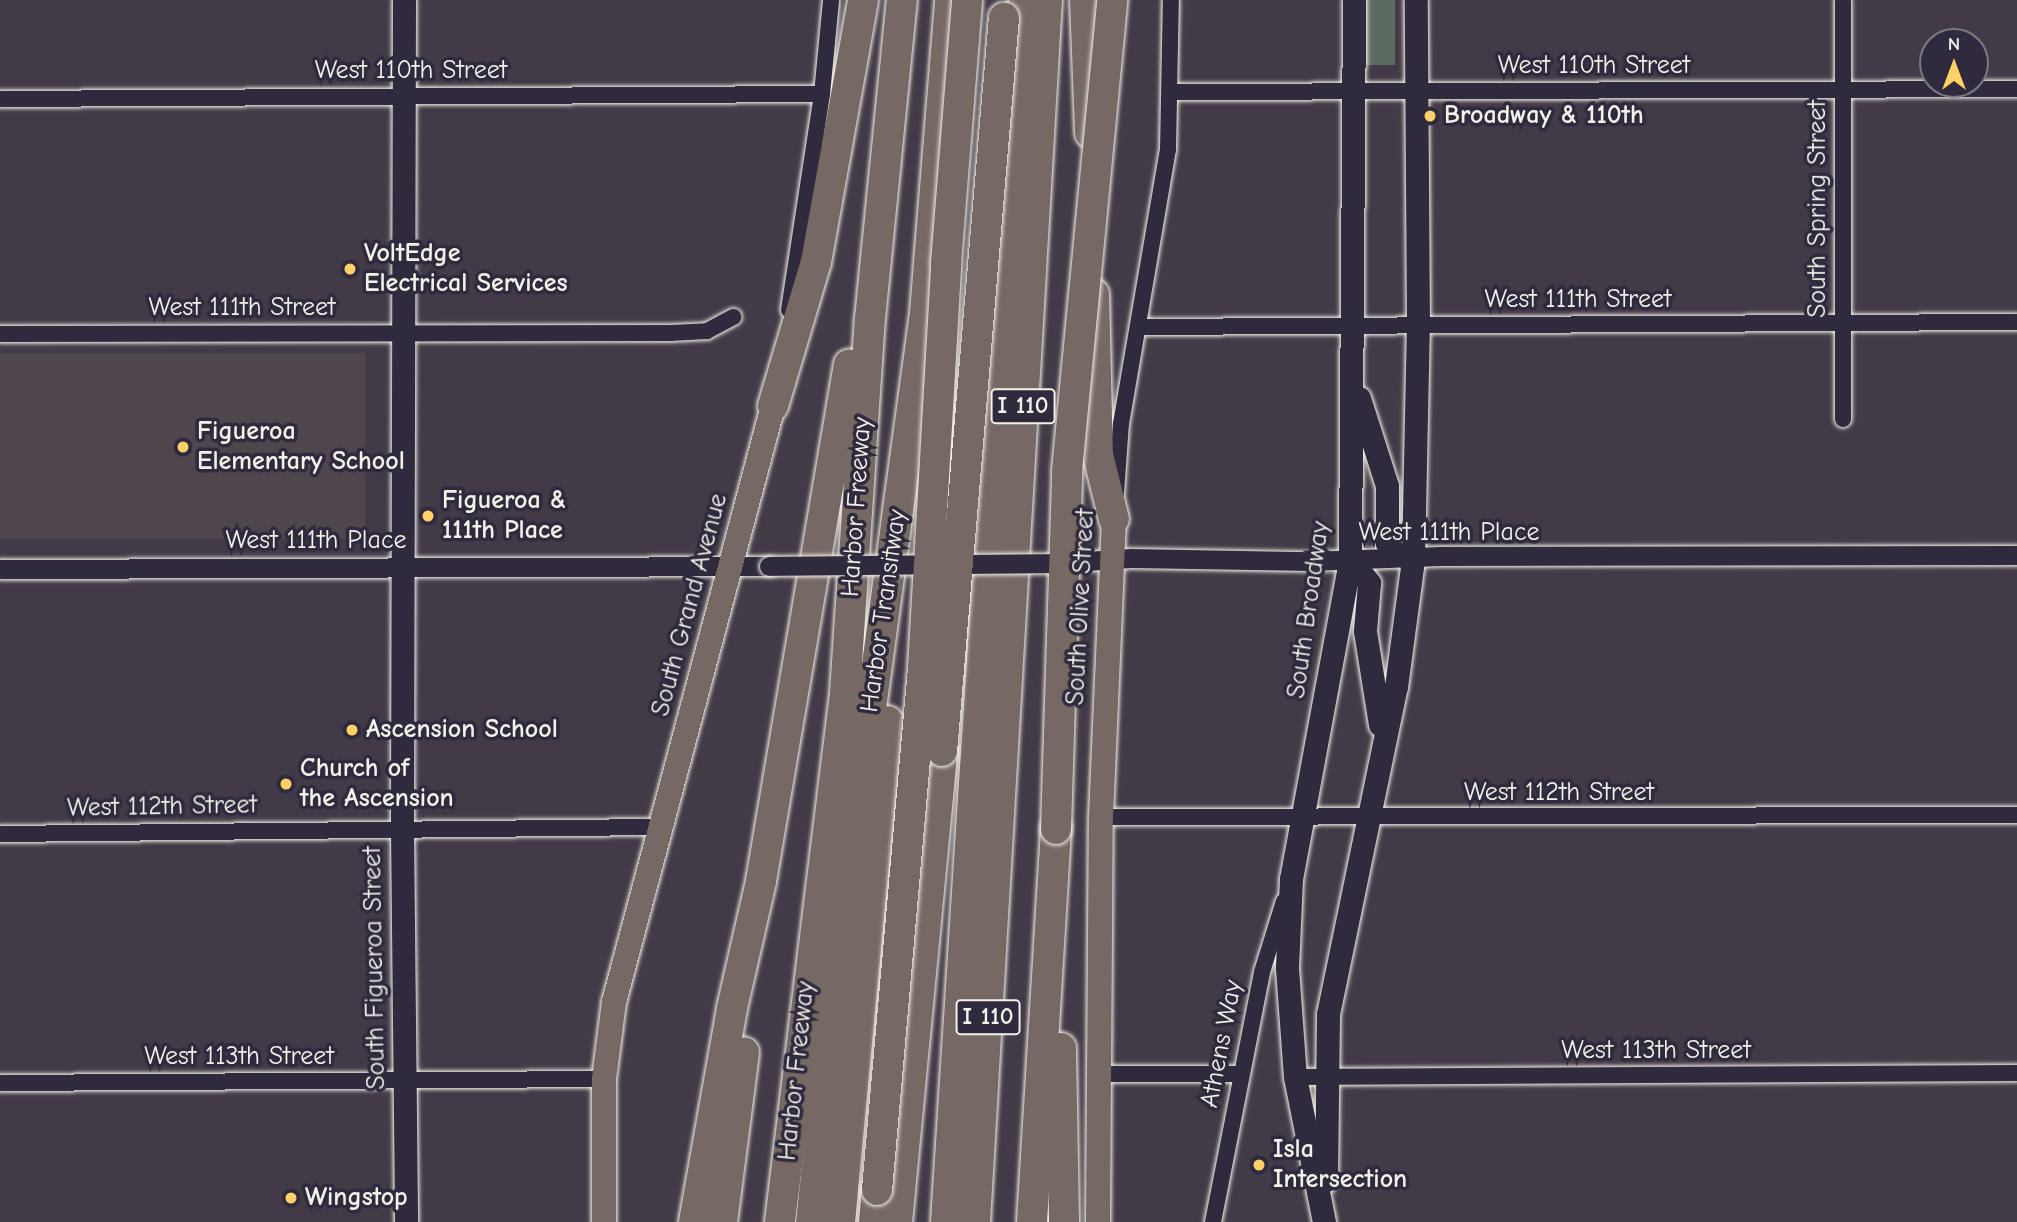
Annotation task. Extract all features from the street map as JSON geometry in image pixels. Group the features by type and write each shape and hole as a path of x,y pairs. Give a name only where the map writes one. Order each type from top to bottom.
{"highway":[{"path":"773,405 816,262 863,0"},
{"name":"Harbor Freeway","path":"780,1222 845,693 870,319 902,0"},
{"name":"Harbor Transitway","path":"811,1222 847,884 914,413 950,0"},
{"path":"874,1222 923,668 946,263 967,0"},
{"name":"I 110","path":"975,1222 1047,0"},
{"path":"1085,0 1098,455 1114,520"},
{"path":"1032,1222 1056,829 1069,447 1112,0"},
{"path":"897,1222 1011,6"},
{"path":"946,1222 1011,6"},
{"path":"694,1222 732,1008 761,881 848,366 870,319"},
{"path":"840,1222 914,413"},
{"path":"910,1222 942,751"},
{"path":"1056,829 1064,1222"},
{"path":"722,1222 750,1015 761,881"}],"main road":[{"name":"South Figueroa Street","path":"404,0 402,829 406,1222"},
{"name":"South Broadway","path":"1325,1222 1295,1077 1287,1010 1291,879 1305,815 1350,560 1354,0"},
{"name":"South Broadway","path":"1325,1222 1328,1014 1371,819 1413,560 1418,325 1416,0"},
{"path":"1353,370 1387,486 1387,544 1392,551 1413,560"},
{"name":"South Grand Avenue","path":"604,1222 604,1079 614,1002 773,405"},
{"name":"South Olive Street","path":"1098,1222 1101,817 1114,520"},
{"path":"1350,560 1369,583 1365,631 1380,705 1382,760"}],"street":[{"name":"South Grand Avenue","path":"773,405 822,94 831,0"},
{"name":"South Olive Street","path":"1114,520 1121,424 1160,210 1172,92 1171,0"},
{"name":"South Spring Street","path":"1843,0 1843,419"},
{"name":"West 110th Street","path":"1172,92 2017,89"},
{"name":"West 110th Street","path":"0,99 822,94"},
{"name":"West 111th Street","path":"0,334 671,333 707,331 733,317"},
{"name":"West 111th Street","path":"1139,327 2017,322"},
{"name":"West 111th Place","path":"0,569 769,566 1056,563 1111,559 1413,560 1440,556 2017,555"},
{"name":"West 112th Street","path":"1101,817 1305,815 1371,819 2017,815"},
{"name":"West 112th Street","path":"0,834 660,827"},
{"name":"Athens Way","path":"1213,1222 1262,972 1291,879"},
{"name":"West 113th Street","path":"1295,1077 2017,1073"},
{"path":"1098,1074 1241,1074"},
{"name":"West 113th Street","path":"0,1083 604,1079"}],"shaded area":[{"name":"Figueroa Elementary School","path":"0,353 365,353 365,539 0,539"}],"green space":[{"path":"1365,0 1395,0 1395,65 1365,65"}],"place":[{"name":"Broadway & 110th","path":"1430,116"},
{"name":"VoltEdge Electrical Services","path":"350,269"},
{"name":"Figueroa Elementary School","path":"183,447"},
{"name":"Figueroa & 111th Place","path":"428,516"},
{"name":"Ascension School","path":"352,730"},
{"name":"Church of the Ascension","path":"286,784"},
{"name":"Isla Intersection","path":"1259,1165"},
{"name":"Wingstop","path":"291,1198"}]}
